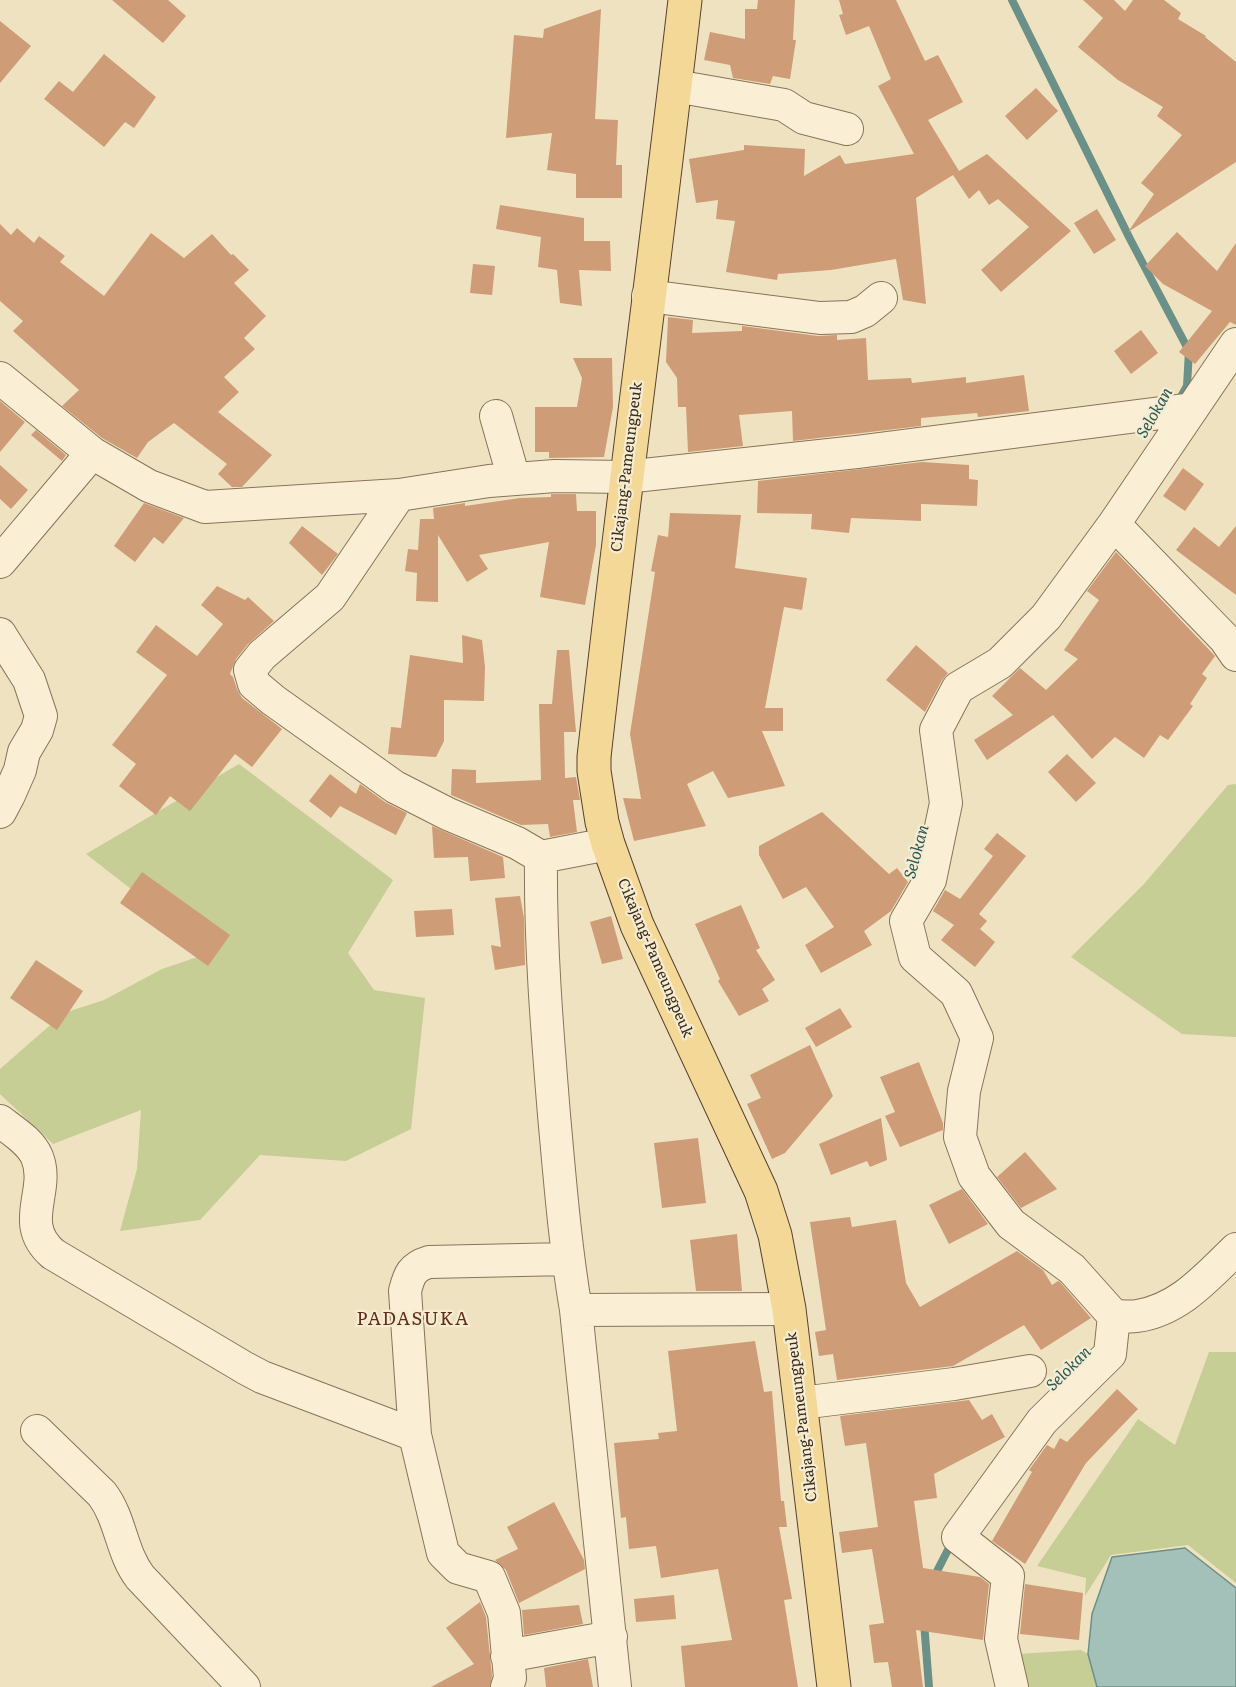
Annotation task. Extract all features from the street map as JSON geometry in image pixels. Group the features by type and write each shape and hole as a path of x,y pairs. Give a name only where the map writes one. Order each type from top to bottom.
{"main road":[{"name":"Cikajang-Pameungpeuk","path":"685,0 625,477 594,757 596,788 608,844 637,925 761,1191 775,1235 789,1309 834,1687"}],"street":[{"path":"675,86 784,105 804,118 847,129"},
{"path":"648,296 820,318 851,317 865,311 881,298"},
{"path":"1012,1687 1001,1639 1008,1576 958,1537 1042,1421 1110,1354 1114,1316 1072,1269 1011,1224 974,1176 960,1137 964,1091 977,1038 956,993 915,957 906,921 930,880 946,803 936,730 958,688 1000,663 1046,617 1114,524 1178,411 1236,344"},
{"path":"0,378 92,453 149,486 205,507 399,495 514,479 555,476 625,477 857,452 1178,411"},
{"path":"496,416 514,479"},
{"path":"0,562 92,453"},
{"path":"399,495 330,597 262,655 250,670 254,684 395,787 448,814 517,843 541,857 608,844"},
{"path":"1114,524 1225,639 1236,655"},
{"path":"0,634 29,680 41,716 37,730 24,752 20,770 0,812"},
{"path":"541,857 541,947 567,1259 576,1310 615,1687"},
{"path":"0,1121 30,1146 37,1156 40,1169 36,1226 38,1237 53,1254 262,1377 415,1435"},
{"path":"1114,1316 1137,1316 1165,1308 1188,1294 1236,1249"},
{"path":"507,1687 510,1678 504,1613 489,1577 458,1568 443,1553 415,1435 405,1291 408,1275 417,1266 429,1262 567,1259"},
{"path":"576,1310 789,1309"},
{"path":"801,1403 954,1384 1030,1371"},
{"path":"37,1431 102,1494 110,1505 130,1561 140,1577 244,1687"},
{"path":"507,1656 611,1637"}],"green space":[{"path":"239,764 393,880 348,953 374,990 425,998 411,1129 346,1161 260,1155 200,1220 120,1231 137,1169 141,1110 53,1144 0,1094 0,1069 64,1013 104,1000 162,969 212,952 86,854"},
{"path":"1236,784 1236,1037 1182,1034 1071,957 1144,884 1228,785"},
{"path":"1209,1352 1236,1352 1236,1583 1188,1545 1111,1555 1085,1596 1086,1578 1037,1566 1138,1419 1175,1445"},
{"path":"1081,1650 1088,1654 1097,1687 1025,1687 1018,1654"}],"water":[{"path":"1185,1548 1236,1588 1236,1687 1097,1687 1088,1654 1092,1614 1112,1557"}],"building":[{"path":"112,0 168,0 186,16 163,43"},
{"path":"758,0 795,0 793,40 796,40 790,79 773,76 770,84 733,78 730,65 704,60 710,32 745,39 745,9 757,9"},
{"path":"839,0 896,0 925,61 938,55 963,102 928,120 959,171 987,154 1071,231 1001,292 981,270 1029,227 998,199 989,205 979,190 969,199 953,175 916,198 926,304 903,300 896,259 831,270 778,274 777,280 726,272 735,221 716,219 718,200 696,203 689,159 744,150 744,145 805,149 804,176 840,155 845,164 914,154 878,86 891,79 869,26 846,35 839,15 843,14"},
{"path":"1083,0 1114,0 1125,11 1133,0 1164,0 1181,13 1178,19 1206,36 1236,62 1236,162 1128,232 1154,194 1141,183 1182,135 1157,116 1163,107 1118,80 1078,47 1103,18"},
{"path":"601,9 595,119 618,120 616,165 622,165 622,198 576,198 576,174 547,170 552,133 506,138 514,35 543,38 544,29"},
{"path":"0,21 31,46 0,83"},
{"path":"104,54 156,97 134,128 125,122 104,147 44,99 59,81 73,92"},
{"path":"1036,88 1058,111 1027,140 1005,116"},
{"path":"500,205 584,218 584,241 610,241 611,271 579,270 582,306 560,303 557,270 538,267 541,237 496,229"},
{"path":"1097,209 1116,240 1094,254 1074,223"},
{"path":"0,224 11,235 17,228 34,243 39,236 65,256 60,262 104,296 151,233 184,258 212,234 231,255 233,254 249,270 234,283 266,316 244,338 255,349 224,377 239,392 218,412 272,455 242,487 232,487 218,474 227,464 174,423 148,442 137,458 102,438 62,406 79,390 13,331 23,321 0,301"},
{"path":"1177,232 1217,271 1236,243 1236,325 1230,322 1195,364 1179,352 1212,311 1163,284 1145,266"},
{"path":"473,264 495,266 492,295 470,293"},
{"path":"668,317 693,320 692,333 742,331 742,326 818,336 837,335 837,340 866,338 868,380 911,378 912,383 966,377 966,383 1024,375 1029,411 978,417 977,413 921,418 921,426 793,441 792,411 739,415 743,446 688,452 686,407 678,407 677,378 666,362"},
{"path":"1141,330 1158,353 1131,374 1114,351"},
{"path":"573,358 612,358 613,407 604,457 549,458 549,452 535,452 535,407 577,407 582,378"},
{"path":"0,401 25,422 0,452"},
{"path":"36,430 66,455 62,461 31,435"},
{"path":"922,462 969,465 969,479 978,480 977,506 921,504 921,521 851,518 849,533 811,529 812,514 757,513 758,481"},
{"path":"0,465 28,490 11,509 0,499"},
{"path":"1183,468 1204,484 1185,511 1163,496"},
{"path":"551,494 576,494 577,511 596,511 596,545 585,605 540,597 549,542 479,555 488,569 467,582 438,535 438,602 416,601 417,573 405,571 408,549 418,550 420,519 434,519 433,508 465,503 465,506 520,498 551,497"},
{"path":"144,503 184,518 163,544 154,537 135,562 114,546"},
{"path":"670,513 741,515 735,568 807,578 802,610 784,607 765,708 783,708 783,731 762,731 785,786 728,798 713,771 687,784 706,826 634,841 623,798 641,799 630,734 655,572 651,571 658,535 668,537"},
{"path":"302,526 338,554 322,575 289,543"},
{"path":"1236,526 1236,595 1176,550 1194,527 1219,547"},
{"path":"1116,552 1215,656 1202,674 1207,678 1190,704 1193,706 1168,740 1160,735 1144,758 1115,737 1092,759 1053,715 987,760 974,740 1013,715 992,696 1020,668 1046,690 1078,659 1064,650 1099,600 1087,591"},
{"path":"217,586 245,600 248,597 274,621 248,644 236,659 230,674 242,698 282,729 252,767 235,754 190,811 170,796 156,815 119,786 136,764 112,745 167,675 136,652 156,625 197,656 223,624 201,605"},
{"path":"462,635 482,640 485,667 484,701 444,700 444,741 436,757 388,754 391,727 401,728 410,655 463,663"},
{"path":"916,645 948,673 925,712 886,680"},
{"path":"557,650 569,650 576,732 564,732 565,778 576,777 580,800 573,800 577,832 550,837 548,824 521,825 451,795 452,769 476,770 476,783 541,780 539,704 552,704"},
{"path":"1067,754 1096,783 1076,802 1048,772"},
{"path":"330,774 356,794 360,784 385,802 407,813 396,835 340,806 331,818 309,801"},
{"path":"822,812 889,874 897,868 908,882 891,911 864,931 872,945 821,973 805,945 834,927 806,887 783,899 759,855 759,846"},
{"path":"432,826 503,857 505,878 470,881 468,857 434,858"},
{"path":"997,833 1026,856 979,914 987,921 980,929 995,942 975,967 941,940 954,925 933,911 945,890 960,899 993,856 984,849"},
{"path":"142,872 230,935 208,966 120,903"},
{"path":"520,896 524,918 525,965 495,970 491,945 501,947 495,898"},
{"path":"741,905 760,948 756,950 775,980 762,989 769,1001 739,1016 718,981 720,979 695,924"},
{"path":"452,909 454,935 416,937 414,911"},
{"path":"611,916 623,959 602,964 590,922"},
{"path":"36,960 83,991 57,1030 10,998"},
{"path":"840,1008 852,1027 816,1047 805,1028"},
{"path":"810,1045 833,1096 785,1153 772,1159 747,1104 761,1098 750,1075"},
{"path":"919,1062 943,1123 943,1130 900,1147 885,1116 895,1112 880,1077"},
{"path":"881,1118 887,1160 870,1167 867,1161 831,1175 819,1144"},
{"path":"698,1138 706,1203 662,1208 654,1143"},
{"path":"1025,1152 1057,1189 1021,1208 997,1177"},
{"path":"962,1189 988,1224 949,1244 929,1205"},
{"path":"850,1217 852,1227 896,1220 906,1283 920,1307 1017,1251 1043,1270 1052,1285 1060,1282 1091,1318 1041,1350 1024,1325 953,1366 837,1380 833,1354 819,1356 815,1332 826,1330 810,1222"},
{"path":"737,1234 742,1291 696,1291 690,1240"},
{"path":"755,1341 764,1392 772,1391 781,1501 784,1501 787,1527 779,1527 792,1599 784,1600 798,1687 685,1687 681,1646 732,1640 718,1569 661,1578 656,1546 629,1549 626,1517 621,1518 614,1443 659,1439 658,1433 677,1431 668,1351"},
{"path":"1117,1389 1138,1409 1086,1463 1025,1564 992,1541 1032,1472 1029,1470 1047,1445 1054,1449 1060,1438 1067,1442"},
{"path":"969,1400 982,1420 992,1414 1005,1437 934,1474 937,1498 914,1501 923,1568 980,1577 989,1584 983,1640 916,1630 923,1687 892,1687 888,1662 874,1663 869,1625 884,1623 872,1549 842,1553 839,1532 878,1527 866,1443 845,1446 840,1416"},
{"path":"554,1502 584,1560 585,1569 519,1603 506,1570 495,1560 518,1549 507,1527"},
{"path":"1025,1584 1083,1593 1079,1640 1020,1634"},
{"path":"674,1595 676,1619 636,1622 634,1599"},
{"path":"480,1602 486,1617 492,1676 490,1687 431,1687 474,1664 446,1628"},
{"path":"579,1605 583,1624 524,1635 522,1610"},
{"path":"588,1659 593,1687 546,1687 544,1668"}],"waterway":[{"name":"Selokan","path":"1012,0 1130,239 1189,351 1187,386 1178,402"},
{"name":"Selokan","path":"933,1579 953,1540"},
{"name":"Selokan","path":"924,1622 929,1687"}],"district":[{"name":"PADASUKA","path":"413,1320"}]}
